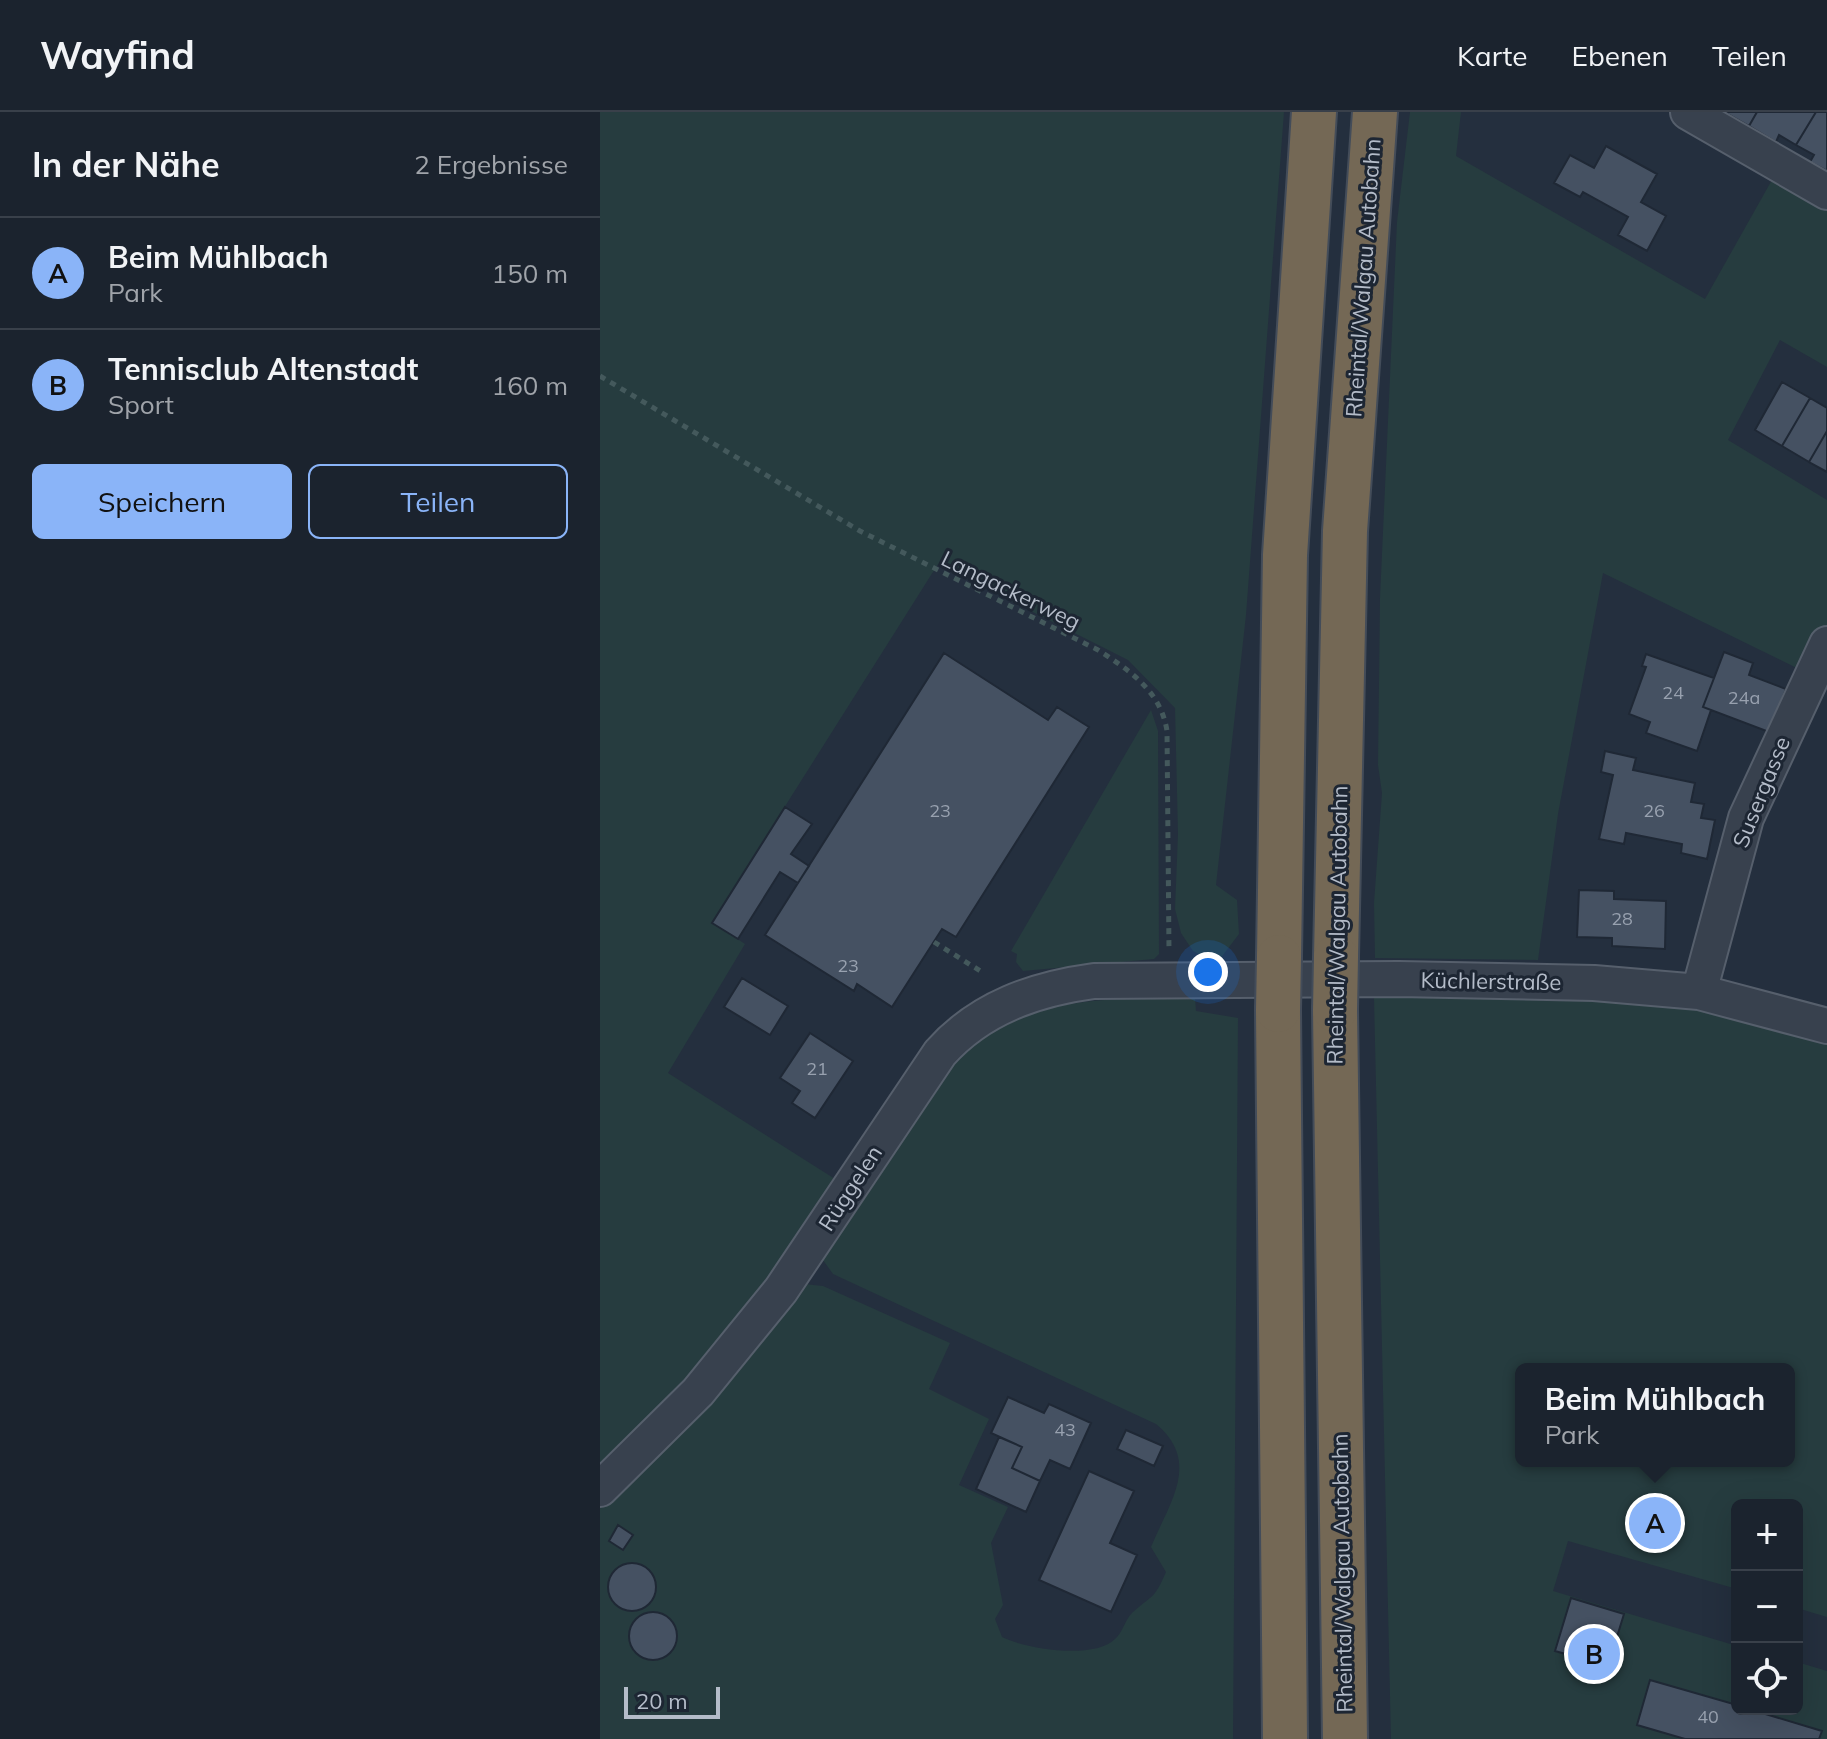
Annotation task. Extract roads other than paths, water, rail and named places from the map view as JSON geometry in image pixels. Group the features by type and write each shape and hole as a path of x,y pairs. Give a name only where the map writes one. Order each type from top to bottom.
{"highway":[{"path":"1285,1739 1278,1010 1285,555 1314,112"},
{"name":"Rheintal/Walgau Autobahn","path":"1345,1739 1335,1010 1345,531 1375,112"}],"street":[{"path":"1688,112 1827,192"},
{"name":"Susergasse","path":"1699,992 1746,818 1827,644"},
{"name":"Küchlerstraße","path":"1159,980 1534,981 1699,992 1827,1026"},
{"name":"Rüggelen","path":"600,1489 698,1392 781,1290 931,1064 954,1037 994,1010 1039,992 1094,981 1159,980"}],"place":[{"name":"Beim Mühlbach","path":"1655,1523"},
{"name":"Tennisclub Altenstadt","path":"1594,1654"}]}
